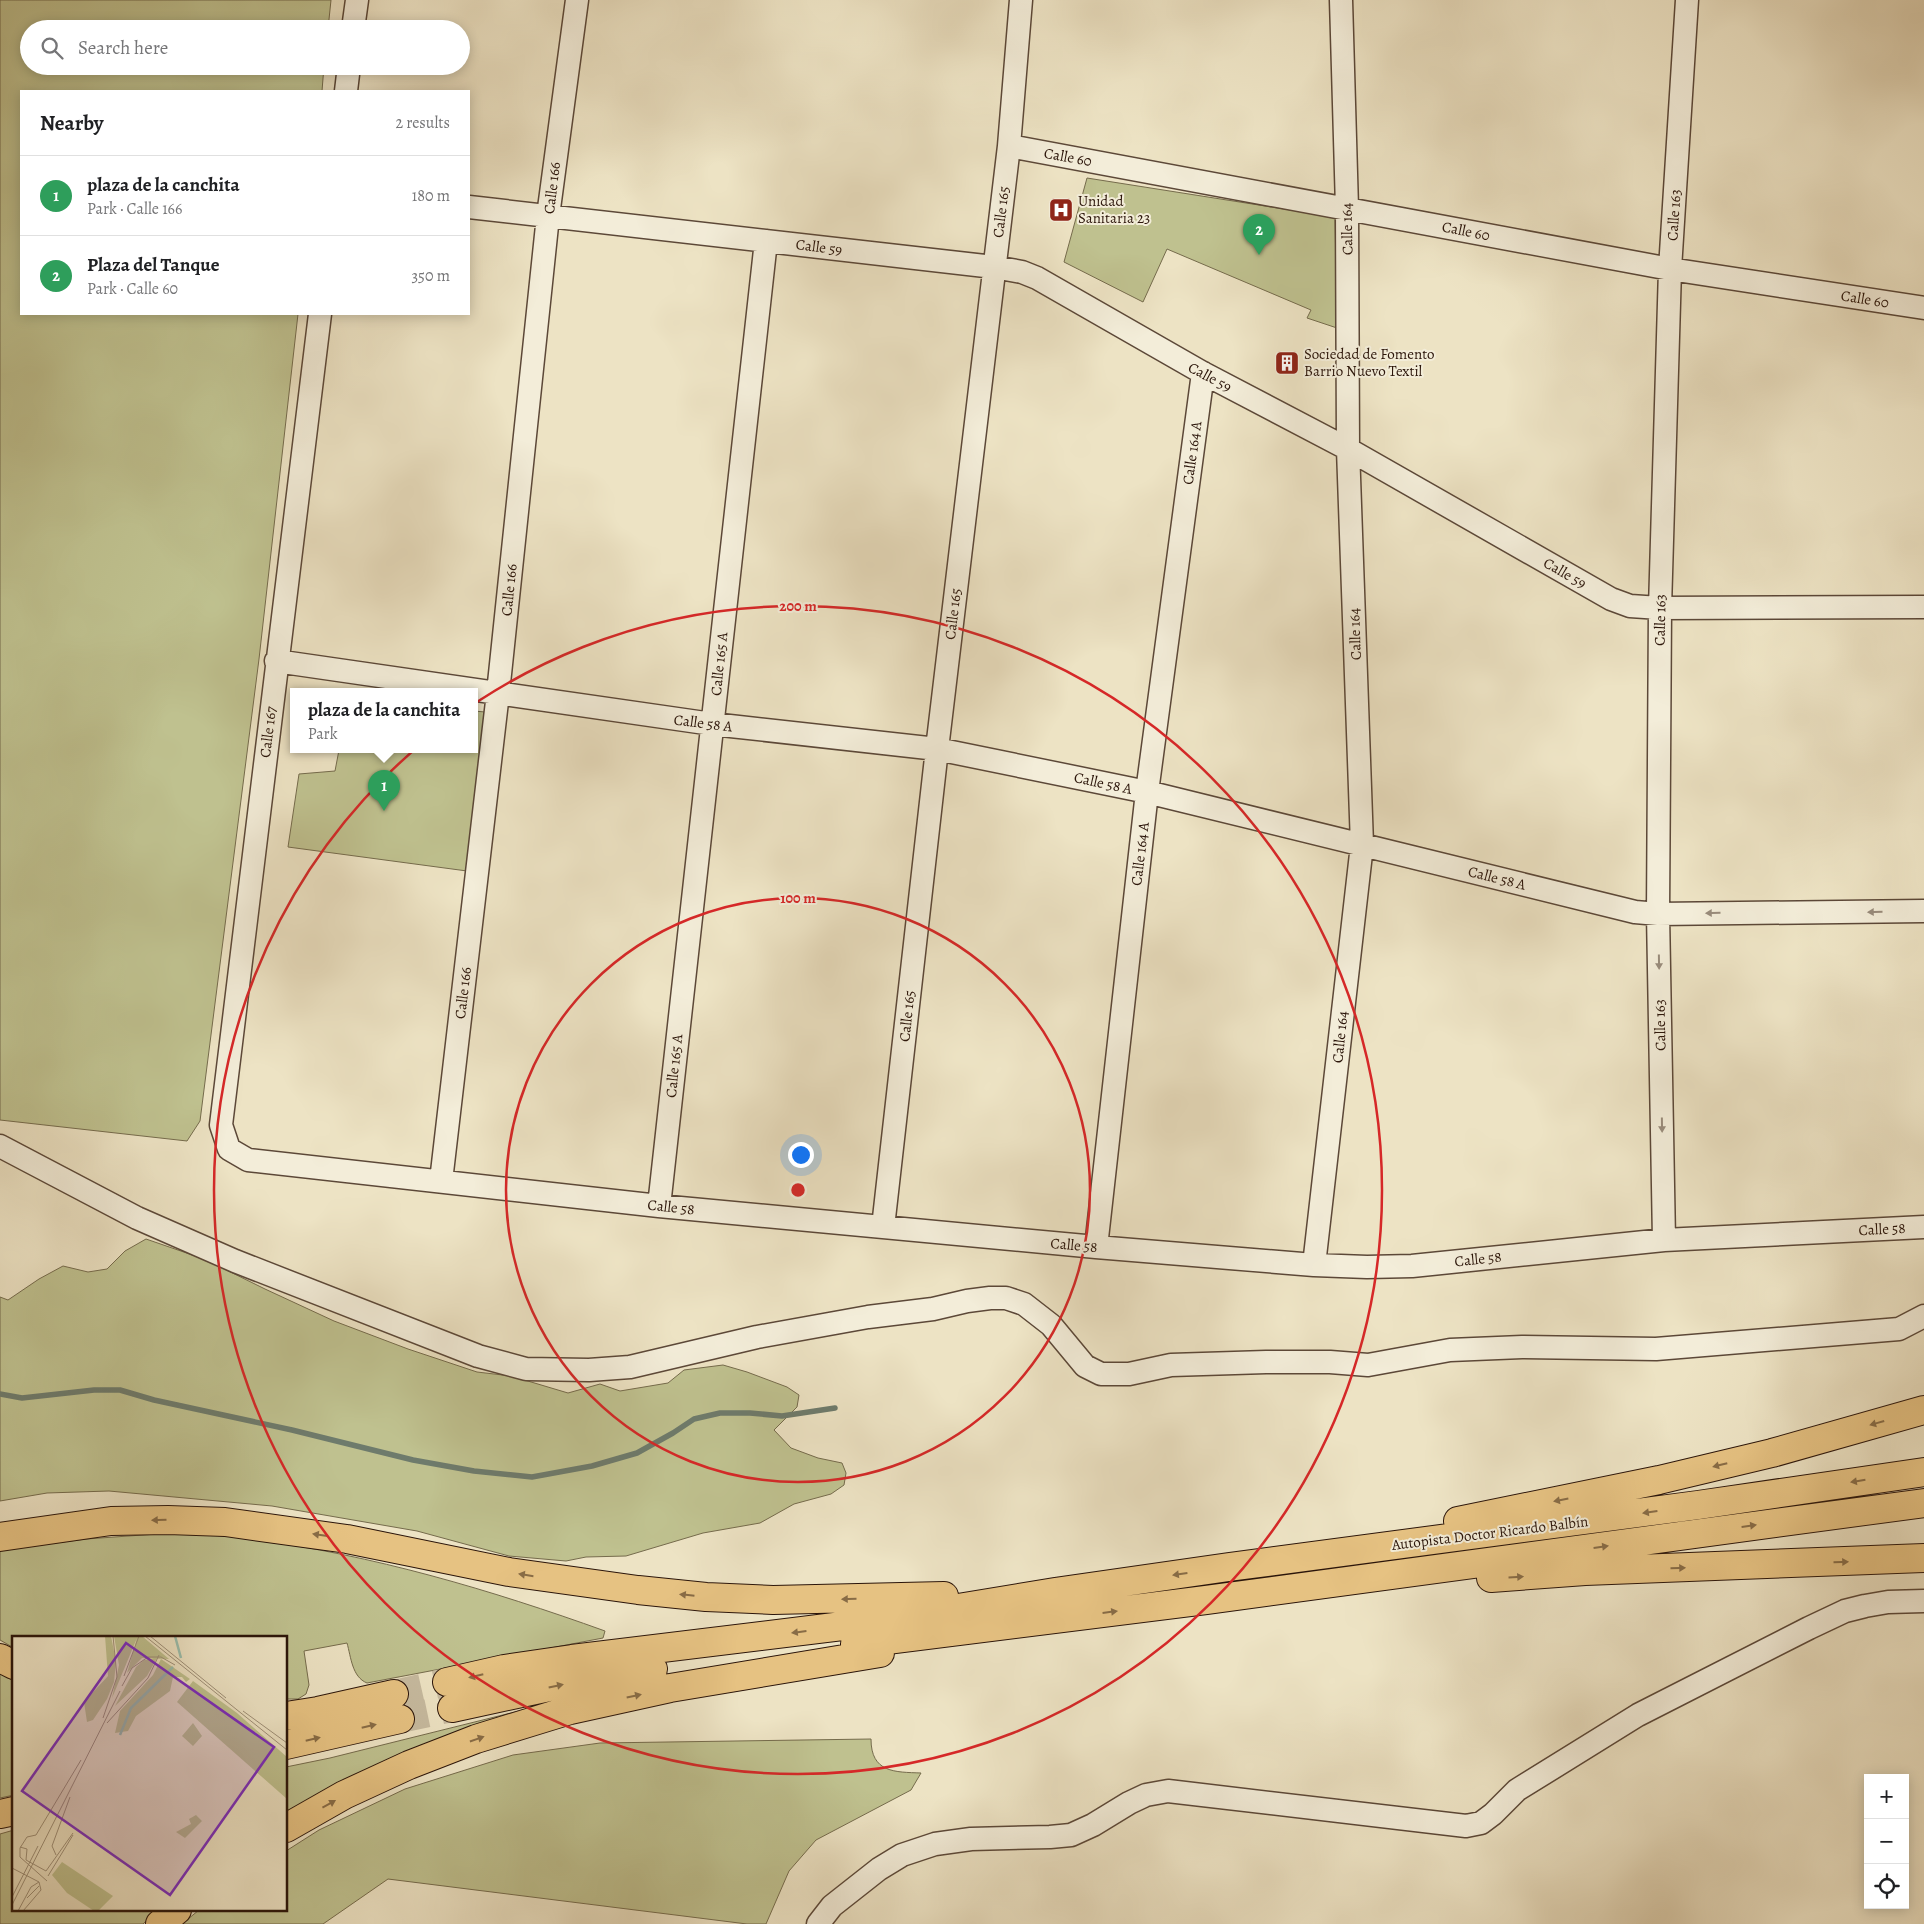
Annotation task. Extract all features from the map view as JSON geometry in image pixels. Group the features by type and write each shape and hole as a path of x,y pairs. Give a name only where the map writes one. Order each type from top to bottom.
{"highway":[{"path":"1229,1567 1659,1480 1772,1452 1924,1410"},
{"name":"Autopista Doctor Ricardo Balbín","path":"1055,1592 1229,1567 1698,1506 1924,1472"},
{"name":"Autopista Doctor Ricardo Balbín","path":"1062,1618 1924,1503"},
{"path":"0,1537 111,1521 226,1522 347,1539 536,1576 706,1597 773,1600 1055,1592"},
{"path":"1206,1600 1585,1571 1924,1558"},
{"path":"1055,1592 867,1624 504,1669 450,1695 1062,1618"},
{"path":"288,1827 344,1795 409,1765 476,1739 570,1710 670,1688 905,1648 1062,1618"},
{"path":"0,1658 12,1664"},
{"path":"288,1716 397,1707 288,1744"},
{"path":"160,1924 175,1912"}],"street":[{"path":"354,20 357,0"},
{"name":"Calle 166","path":"441,1181 498,693 548,216 576,0"},
{"name":"Calle 165","path":"883,1227 937,749 1009,146 1021,0"},
{"name":"Calle 164","path":"1314,1265 1362,845 1348,449 1347,208 1341,0"},
{"name":"Calle 163","path":"1664,1240 1658,914 1660,608 1670,269 1687,0"},
{"path":"346,90 348,75"},
{"name":"Calle 60","path":"1009,146 1670,269 1924,308"},
{"name":"Calle 59","path":"470,206 994,267 1022,272 1037,278 1203,373 1348,449 1611,599 1630,606 1660,608 1924,607"},
{"name":"Calle 165 A","path":"659,1206 766,241"},
{"name":"Calle 167","path":"229,1149 221,1125 276,661 320,315"},
{"name":"Calle 164 A","path":"1096,1247 1148,792 1203,373"},
{"name":"Calle 58 A","path":"276,661 463,688"},
{"name":"Calle 58 A","path":"478,690 712,724 937,749 1148,792 1635,912 1658,914 1924,911"},
{"path":"0,1146 137,1218 235,1261 478,1356 526,1369 589,1370 630,1367 756,1337 868,1317 933,1309 967,1300 990,1298 1006,1298 1024,1304 1052,1325 1086,1366 1101,1374 1130,1374 1171,1366 1266,1362 1330,1362 1368,1365 1450,1350 1513,1347 1656,1349 1898,1329 1924,1316"},
{"name":"Calle 58","path":"229,1149 248,1160 659,1206 1096,1247 1314,1265 1412,1266 1664,1240 1924,1227"},
{"path":"818,1924 832,1906 879,1869 902,1855 935,1844 971,1839 1050,1838 1072,1835 1093,1825 1128,1803 1146,1795 1168,1791 1466,1826 1481,1823 1517,1790 1630,1720 1809,1628 1845,1612 1865,1606 1888,1602 1924,1601"}],"green space":[{"path":"0,0 331,0 329,20 20,20 20,75 323,75 322,90 20,90 20,315 298,315 259,659 200,1121 187,1141 0,1120"},
{"path":"1087,178 1335,217 1337,328 1307,318 1311,310 1167,249 1143,302 1064,262"},
{"path":"478,711 485,712 467,871 288,847 299,774 335,771 338,753 478,753"},
{"path":"146,1239 204,1259 334,1321 408,1349 477,1372 511,1376 568,1393 600,1384 620,1391 668,1383 684,1370 723,1365 747,1372 787,1387 799,1395 797,1407 774,1430 791,1448 818,1458 842,1463 846,1473 844,1485 831,1494 794,1504 760,1523 703,1533 626,1556 586,1557 566,1561 509,1556 417,1531 272,1506 109,1491 47,1493 0,1501 0,1297 8,1300 39,1279 63,1266 88,1272 107,1269 125,1251"},
{"path":"157,1534 216,1535 297,1546 387,1564 475,1588 605,1631 603,1638 367,1683 355,1671 347,1643 304,1651 309,1685 306,1694 298,1699 288,1699 288,1636 12,1636 12,1647 0,1640 0,1550 86,1539"},
{"path":"0,1672 12,1679 12,1795 0,1798"},
{"path":"559,1701 288,1813 288,1767 330,1758"},
{"path":"871,1739 875,1759 880,1764 894,1771 921,1773 911,1790 816,1840 789,1871 766,1924 747,1924 388,1879 323,1924 182,1924 197,1912 288,1912 288,1850 319,1830 405,1789 513,1755 600,1743"},
{"path":"12,1831 12,1912 156,1912 143,1924 0,1924 0,1834"}],"waterway":[{"path":"0,1394 22,1398 94,1390 120,1390 154,1400 292,1430 413,1460 474,1471 532,1477 592,1466 637,1453 694,1419 720,1413 782,1416 835,1408"}],"tunnel":[{"path":"394,1694 447,1682"},
{"path":"400,1719 452,1708"}],"place":[{"name":"Unidad Sanitaria 23","path":"1061,210"},
{"name":"Plaza del Tanque","path":"1259,255"},
{"name":"Sociedad de Fomento Barrio Nuevo Textil","path":"1287,363"},
{"name":"plaza de la canchita","path":"384,811"}]}
